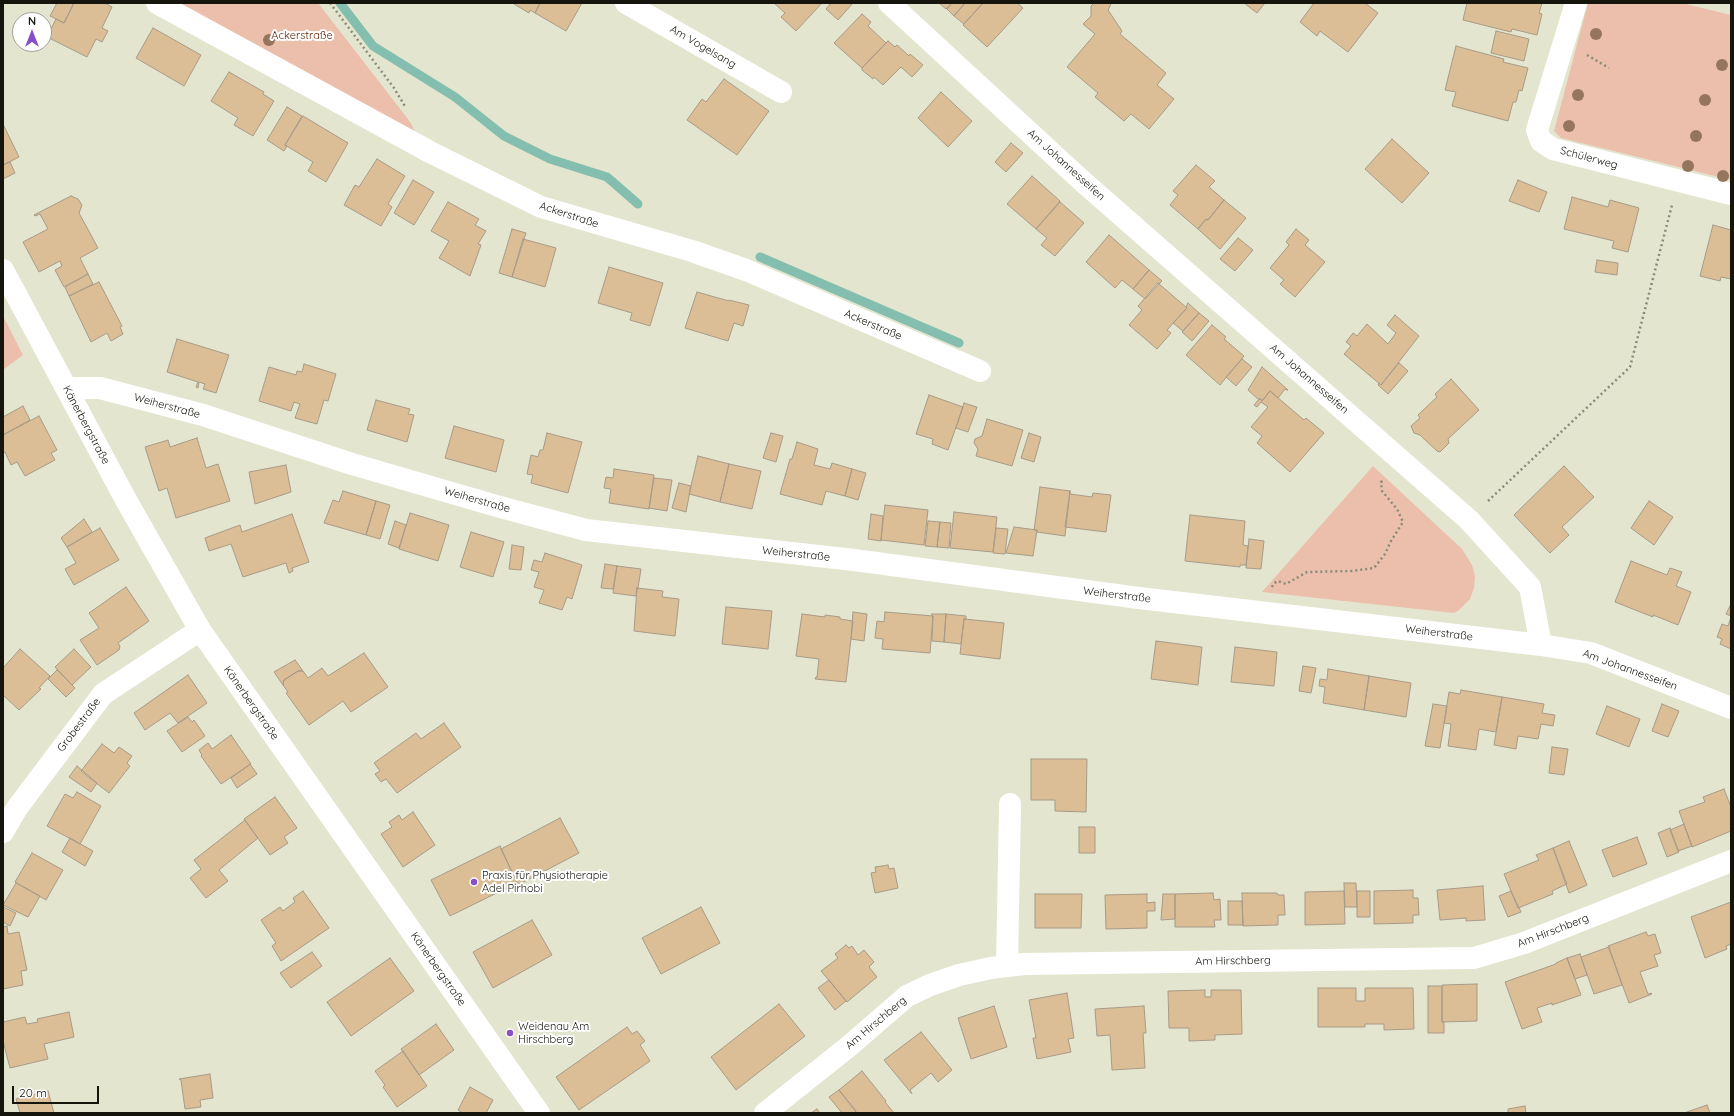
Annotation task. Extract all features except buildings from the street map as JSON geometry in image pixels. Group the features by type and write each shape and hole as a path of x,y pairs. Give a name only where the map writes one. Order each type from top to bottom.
{"street":[{"name":"Ackerstraße","path":"158,3 430,152 541,207 692,251 746,270 980,371"},
{"name":"Am Vogelsang","path":"626,3 781,92"},
{"name":"Am Johannesseifen","path":"889,3 1081,180 1469,520 1530,587 1542,645 1591,653 1731,708"},
{"name":"Schülerweg","path":"1576,3 1538,130 1541,141 1553,149 1731,194"},
{"name":"Känerbergstraße","path":"3,270 126,500 200,630 539,1113"},
{"name":"Weiherstraße","path":"66,388 100,388 196,413 352,464 500,507 586,530 854,560 1131,597 1542,645"},
{"name":"Grobestraße","path":"3,832 17,808 103,694 200,630"},
{"path":"1007,966 1010,804"},
{"name":"Am Hirschberg","path":"765,1113 848,1047 907,996 930,985 958,975 1024,964 1474,958 1524,944 1731,861"}],"path":[{"path":"330,3 394,88 408,112"},
{"path":"1469,520 1630,367 1679,182"},
{"path":"1264,612 1274,583 1278,581 1286,584 1307,572 1352,571 1374,568 1385,554 1391,541 1404,522 1397,510 1382,491 1381,482 1402,461"}],"green space":[{"name":"Ackerstraße","path":"172,3 318,3 408,119 415,134"},
{"path":"1588,3 1682,3 1731,15 1731,180 1561,138 1554,131"},
{"path":"3,316 23,355 3,370"},
{"path":"1373,466 1462,549 1472,565 1475,576 1474,588 1470,599 1454,613 1262,592"}],"waterway":[{"path":"340,3 373,46 455,97 504,136 550,159 607,177 638,204"},
{"path":"760,257 959,343"}],"place":[{"name":"Praxis für Physiotherapie Adel Pirhobi","path":"474,882"},
{"name":"Weidenau Am Hirschberg","path":"510,1033"}]}
